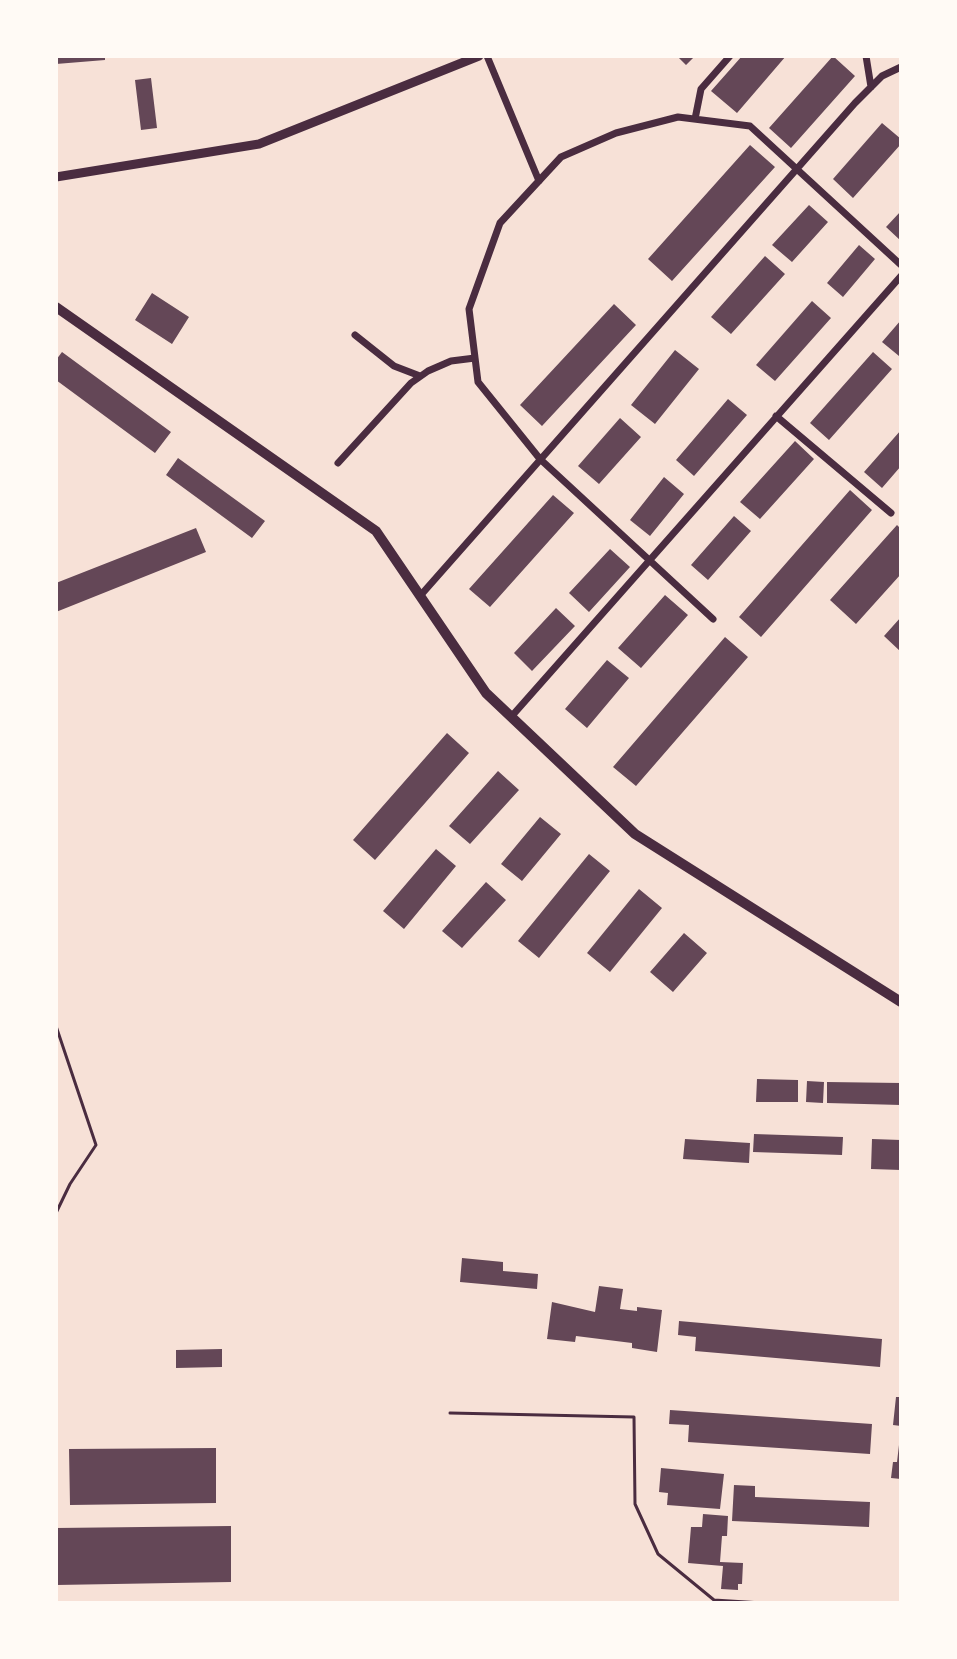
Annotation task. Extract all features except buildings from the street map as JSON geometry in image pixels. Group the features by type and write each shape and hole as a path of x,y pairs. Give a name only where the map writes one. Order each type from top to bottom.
{"main road":[{"path":"56,307 376,531 486,693 635,834 901,1002"}],"street":[{"path":"56,177 259,144 479,56"},
{"path":"487,56 539,181"},
{"path":"695,119 701,89 730,56"},
{"path":"866,56 871,87"},
{"path":"420,596 796,169 882,76 901,67"},
{"path":"713,619 540,459 478,382 469,309 500,223 561,157 616,133 678,117 750,126 901,265"},
{"path":"511,717 901,276"},
{"path":"355,335 394,366 420,376"},
{"path":"338,463 420,376 451,361 475,358"},
{"path":"776,416 891,513"}],"lane":[{"path":"56,1026 96,1145 70,1184 56,1213"},
{"path":"450,1413 634,1417 635,1504 658,1554 714,1600 762,1603"}]}
